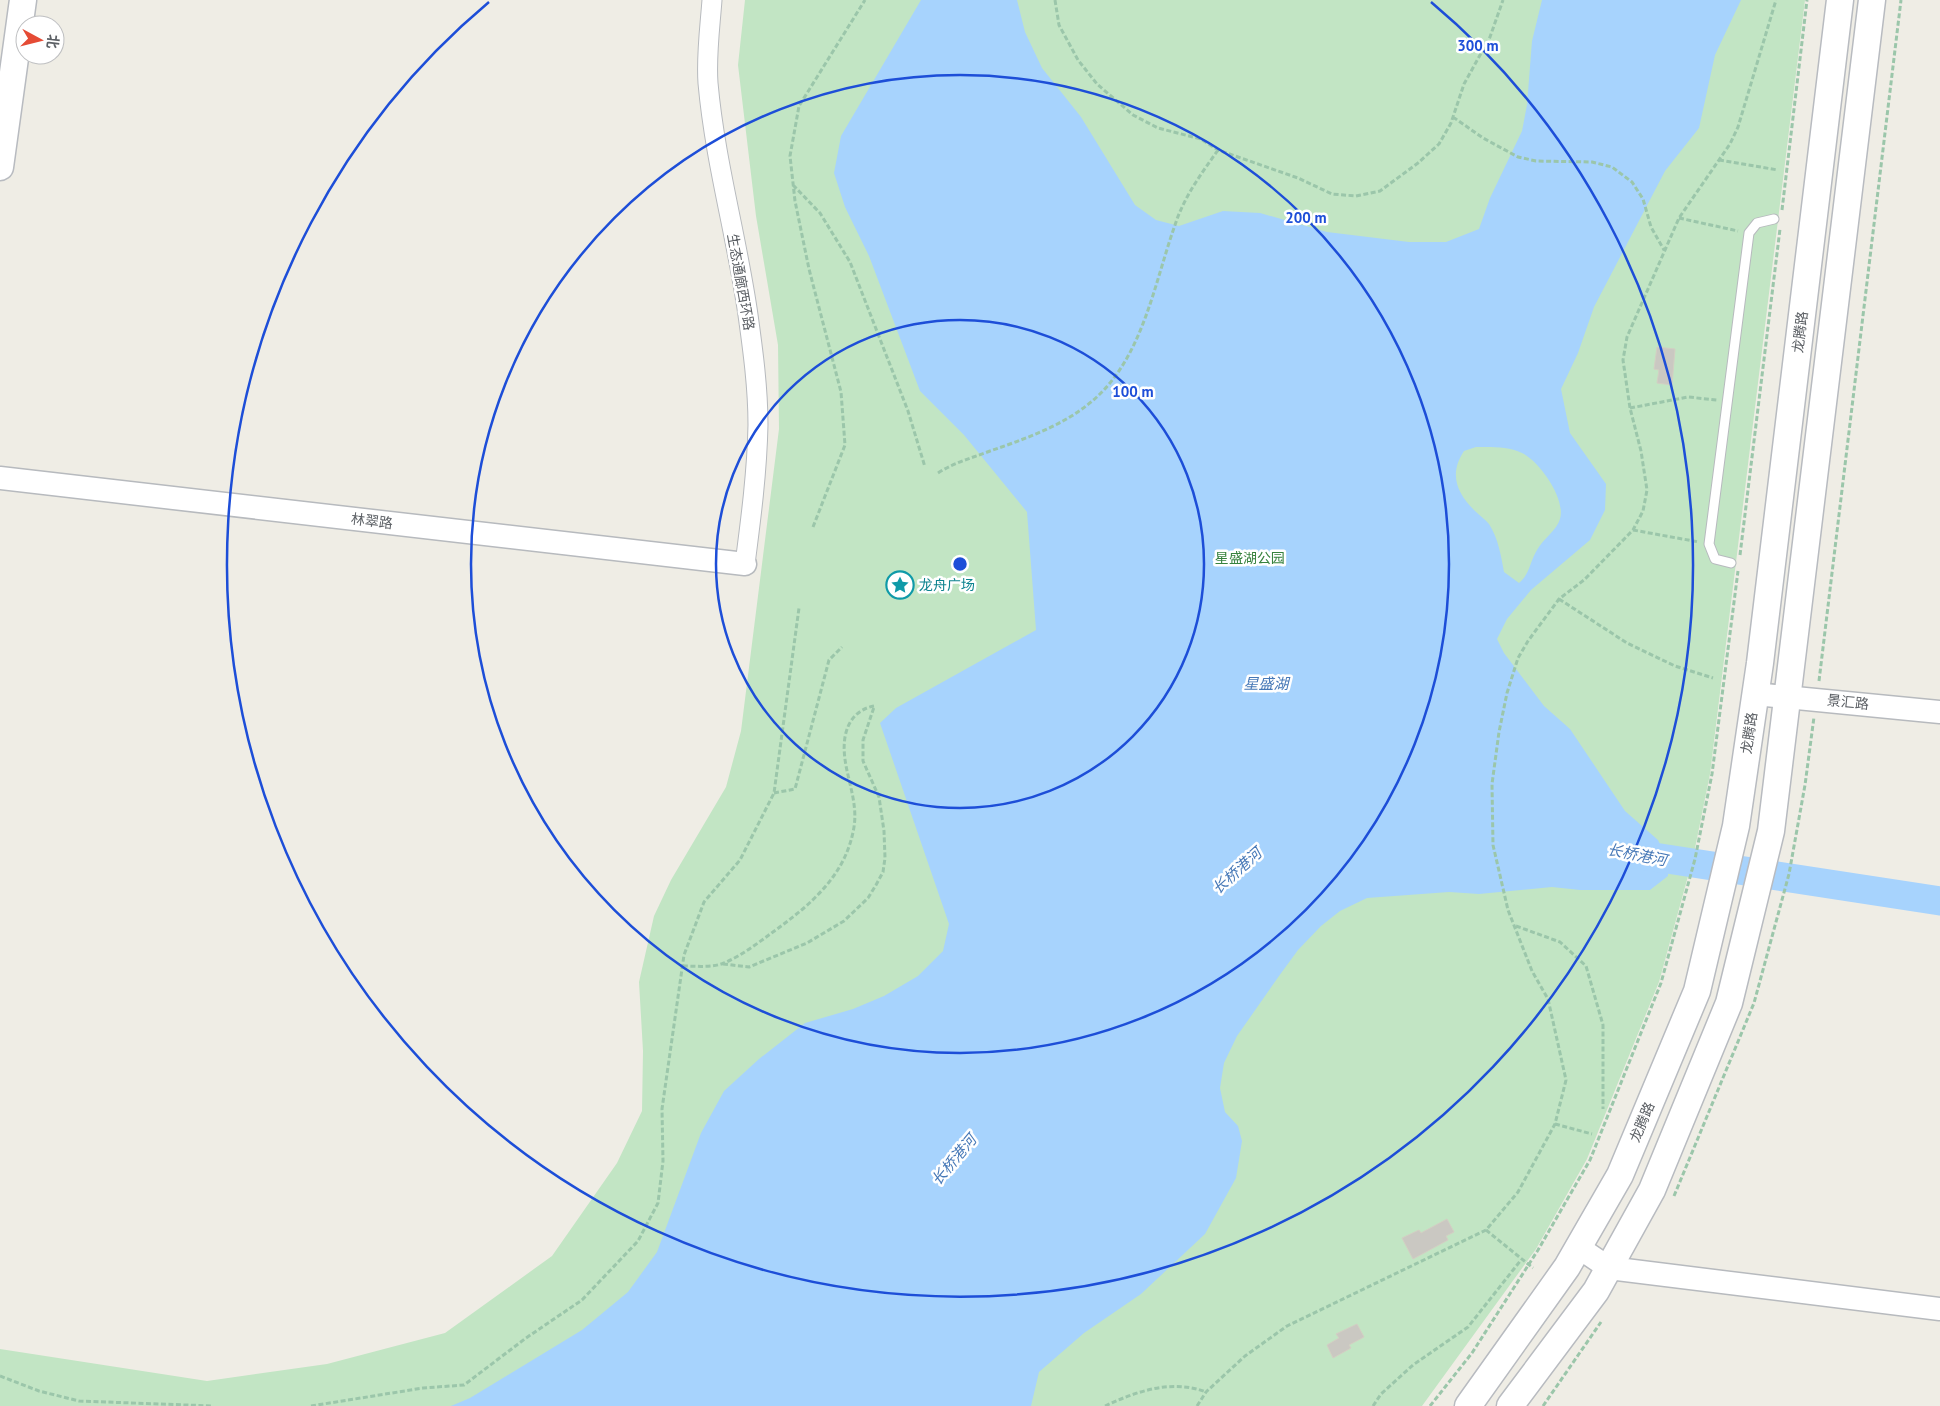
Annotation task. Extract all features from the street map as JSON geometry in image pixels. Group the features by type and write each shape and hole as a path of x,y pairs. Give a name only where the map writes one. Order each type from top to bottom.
{"main road":[{"path":"0,167 23,0"},
{"name":"龙腾路","path":"1468,1406 1578,1248 1620,1176 1697,990 1736,826 1755,694 1840,0"},
{"path":"1510,1406 1596,1291 1652,1190 1729,1003 1772,832 1872,0"}],"street":[{"name":"生态通廊西环路","path":"712,0 709,91 720,171 741,265 756,382 758,424 756,470 744,564"},
{"name":"林翠路","path":"0,478 744,564"},
{"name":"景汇路","path":"1755,694 1940,712"},
{"path":"1578,1248 1609,1268 1940,1309"}],"lane":[{"path":"1735,562 1715,558 1709,544 1749,233 1758,223 1778,220"}],"path":[{"path":"813,527 845,445 841,392 809,269 793,185 790,156 799,106 865,0"},
{"path":"1055,0 1059,25 1078,60 1108,95 1146,122 1158,128 1201,139 1218,150 1291,176 1332,194 1356,196 1380,191 1418,163 1439,144 1453,117 1464,84 1490,37 1504,0"},
{"path":"1197,1406 1206,1392 1245,1356 1287,1326 1486,1230 1518,1192 1555,1124 1566,1080 1548,999 1532,971 1516,926 1508,910 1493,845 1492,784 1507,692 1518,658 1528,641 1560,599 1584,580 1633,530 1643,511 1647,490 1641,451 1630,408 1623,360 1626,337 1679,218 1719,160 1738,127 1776,0"},
{"path":"1735,562 1807,0"},
{"path":"1453,117 1483,138 1518,157 1536,161 1592,162 1612,167 1632,182 1643,199 1651,227 1664,250"},
{"path":"938,473 956,462 1005,446 1063,420 1084,408 1108,386 1122,367 1138,334 1185,201 1218,150"},
{"path":"1719,160 1778,170"},
{"path":"793,185 820,213 850,262 908,411 925,467"},
{"path":"1679,218 1749,233"},
{"path":"1630,408 1688,397 1727,402"},
{"path":"1633,530 1709,544"},
{"path":"1430,1406 1472,1353 1538,1250 1590,1160 1661,983 1695,859 1712,774 1738,570"},
{"path":"1560,599 1627,644 1675,666 1712,678"},
{"path":"311,1406 423,1388 464,1385 526,1338 582,1300 638,1241 658,1203 663,1161 662,1109 684,955 704,902 740,860 774,793 799,608"},
{"path":"774,793 795,789 830,660 842,647"},
{"path":"682,966 723,964 749,967 807,942 844,921 868,898 883,872 885,858 884,831 879,797 863,761 863,740 874,706 863,708 856,714 850,722 846,734 847,771 856,810 849,846 831,882 816,899 798,914 723,964"},
{"path":"1516,926 1560,942 1586,966 1603,1025 1603,1109"},
{"path":"1555,1124 1592,1134"},
{"path":"1486,1230 1533,1268"},
{"path":"1374,1406 1381,1394 1413,1365 1468,1327 1521,1260"},
{"path":"0,1376 39,1391 79,1401 213,1406"},
{"path":"1105,1406 1129,1395 1163,1386 1206,1392"},
{"path":"132,1402 136,1406"}],"green space":[{"name":"星盛湖公园","path":"745,0 1805,0 1710,774 1693,858 1659,982 1587,1159 1536,1249 1422,1406 0,1406 0,1349 207,1381 327,1364 445,1333 552,1256 617,1163 642,1111 643,1051 639,982 654,916 671,880 726,787 741,731 779,429 778,345 756,216 738,65"}],"water":[{"name":"星盛湖","path":"921,0 1017,0 1025,32 1042,68 1081,117 1135,205 1156,220 1179,226 1223,211 1260,213 1327,232 1409,242 1446,242 1479,229 1490,198 1522,131 1527,105 1532,41 1542,0 1741,0 1715,55 1699,128 1665,171 1594,307 1578,353 1561,389 1570,433 1606,484 1605,510 1590,540 1531,590 1507,619 1497,639 1504,653 1544,706 1570,729 1625,811 1658,840 1668,861 1668,876 1650,890 1580,890 1552,887 1479,894 1449,892 1367,898 1340,911 1321,926 1298,950 1279,976 1237,1036 1224,1063 1220,1088 1225,1112 1238,1126 1242,1141 1236,1178 1205,1234 1141,1294 1084,1333 1039,1372 1031,1406 451,1406 470,1398 582,1330 628,1292 657,1252 701,1133 724,1091 759,1059 805,1023 853,1009 884,996 918,976 943,951 949,924 880,723 896,708 1036,630 1027,512 964,435 920,391 869,256 845,207 834,173 841,136","holes":["1476,447 1499,447 1522,453 1544,473 1559,502 1560,519 1553,531 1540,546 1528,572 1519,583 1504,572 1499,547 1492,529 1468,504 1459,490 1456,475 1459,459 1464,451"]}],"building":[{"path":"1657,347 1675,349 1672,385 1657,383 1659,370 1654,369"},
{"path":"1447,1219 1454,1232 1446,1236 1448,1240 1413,1259 1402,1238 1419,1230 1421,1233"},
{"path":"1357,1324 1364,1337 1349,1345 1351,1348 1333,1358 1327,1345 1339,1338 1336,1334"}],"waterway":[{"name":"长桥港河","path":"1628,853 1940,901"}],"place":[{"name":"龙舟广场","path":"900,585"}]}
